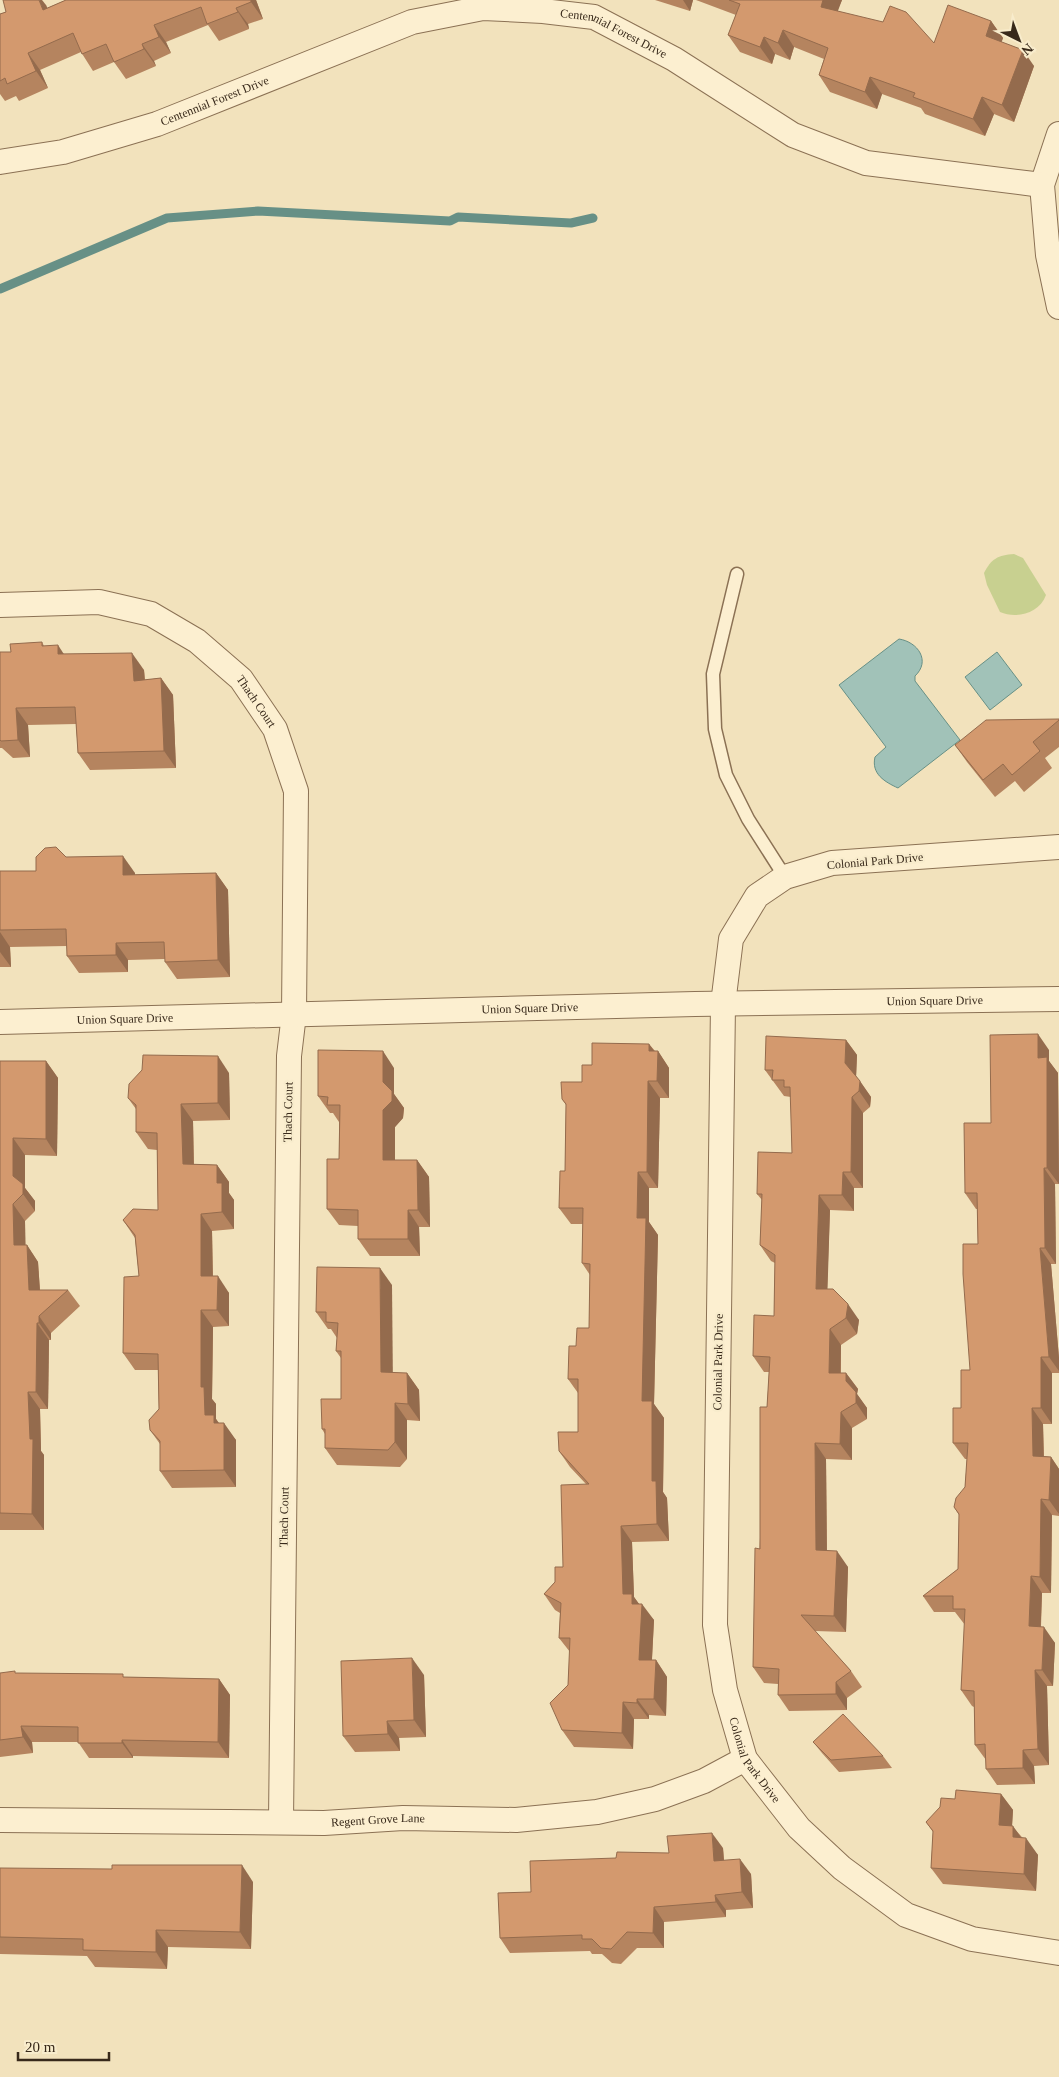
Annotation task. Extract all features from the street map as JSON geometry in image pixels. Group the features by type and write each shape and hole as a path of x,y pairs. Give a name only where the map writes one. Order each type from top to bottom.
{"street":[{"name":"Centennial Forest Drive","path":"0,162 63,152 157,124 412,22 483,8 543,11 597,9 793,135 866,163 1042,185"},
{"path":"1059,134 1042,185 1048,255 1059,307"},
{"name":"Thach Court","path":"0,605 99,602 151,614 197,641 241,679 275,729 296,791 294,1014 289,1056 281,1822"},
{"name":"Colonial Park Drive","path":"1059,847 832,863 785,877 758,896 731,939 723,1004 715,1625 725,1690 745,1759 799,1828 842,1868 906,1915 972,1939 1059,1953"},
{"name":"Union Square Drive","path":"0,1022 723,1004 1059,999"},
{"name":"Regent Grove Lane","path":"0,1820 324,1824 403,1818 516,1820 597,1812 655,1799 704,1781 745,1759"}],"lane":[{"path":"738,574 713,674 715,729 726,775 748,820 785,877"}],"green space":[{"path":"1014,554 1023,558 1046,595 1033,611 1020,615 1000,612 987,585 984,573 989,564 996,559 1004,555"}],"water":[{"path":"899,639 917,648 922,658 922,664 915,676 915,681 960,740 898,788 888,783 877,773 874,763 875,757 886,747 839,685"},
{"path":"997,652 1022,685 990,710 965,677"}],"building":[{"path":"3,0 39,0 43,10 66,0 251,0 251,2 236,8 238,12 207,24 201,7 154,25 159,37 142,44 144,49 114,62 106,44 82,54 73,33 28,53 36,71 7,84 5,78 0,81 0,14 6,12"},
{"path":"729,0 823,0 821,7 883,22 890,6 906,12 934,43 948,5 991,21 986,36 1023,50 1002,105 982,97 973,119 913,97 915,93 870,77 865,92 819,75 828,48 783,30 778,43 764,37 760,47 728,35 740,4"},
{"path":"42,642 42,646 58,645 58,654 132,653 134,681 161,678 164,751 78,753 75,707 16,708 18,740 1,741 0,652 11,652 10,644"},
{"path":"1059,719 1033,742 1040,751 1012,775 1003,764 983,780 955,745 986,720"},
{"path":"56,847 66,857 123,856 123,875 216,873 218,960 165,962 164,942 116,943 116,955 67,956 66,929 0,930 0,871 36,871 36,857 45,848"},
{"path":"1038,1034 1038,1058 1047,1057 1047,1168 1044,1168 1045,1248 1040,1248 1049,1357 1041,1357 1041,1408 1032,1408 1033,1456 1051,1457 1049,1500 1041,1499 1040,1577 1031,1576 1029,1626 1044,1627 1042,1670 1035,1670 1038,1749 1023,1750 1023,1768 986,1769 985,1744 975,1745 974,1691 961,1690 965,1609 953,1609 953,1596 923,1596 958,1569 959,1514 954,1507 956,1498 965,1487 968,1443 953,1443 953,1408 961,1408 961,1370 970,1370 963,1274 963,1244 978,1244 977,1193 965,1193 964,1123 991,1123 990,1035"},
{"path":"766,1036 846,1040 845,1063 860,1081 859,1091 852,1097 851,1172 843,1172 842,1195 819,1195 816,1289 833,1289 848,1304 846,1318 830,1329 829,1373 846,1373 846,1381 856,1392 856,1403 841,1412 840,1444 815,1443 816,1550 837,1551 834,1616 801,1615 851,1671 836,1682 836,1694 778,1695 779,1669 753,1667 755,1548 760,1549 760,1407 767,1407 770,1357 753,1356 754,1315 774,1316 775,1255 760,1245 762,1194 757,1194 758,1152 792,1153 790,1087 784,1087 784,1080 772,1080 773,1070 765,1070"},
{"path":"592,1043 649,1044 649,1051 658,1051 657,1081 648,1081 647,1172 638,1172 637,1218 646,1218 642,1401 652,1401 652,1481 656,1481 657,1524 621,1526 623,1594 632,1594 632,1604 642,1604 639,1660 656,1660 654,1699 637,1699 637,1703 623,1702 622,1733 562,1730 550,1703 568,1685 570,1638 559,1638 561,1603 544,1594 555,1582 555,1567 563,1567 561,1485 589,1484 559,1451 558,1432 578,1432 578,1379 568,1379 569,1346 576,1346 577,1328 589,1328 590,1264 582,1263 583,1208 559,1208 560,1171 565,1171 566,1104 562,1099 561,1082 582,1082 582,1065 592,1065"},
{"path":"318,1050 383,1051 383,1082 392,1091 392,1101 383,1110 383,1160 417,1160 418,1210 408,1210 408,1239 358,1239 358,1210 327,1209 327,1159 339,1159 340,1105 327,1105 328,1097 318,1096"},
{"path":"143,1055 218,1056 218,1103 181,1104 183,1164 217,1165 217,1183 222,1183 222,1212 201,1214 201,1276 218,1276 217,1310 201,1310 201,1387 204,1387 205,1415 214,1415 214,1423 224,1423 224,1470 160,1471 160,1441 150,1430 149,1420 159,1409 158,1354 123,1353 124,1277 139,1276 135,1235 123,1220 133,1209 158,1210 157,1133 136,1132 136,1105 128,1098 129,1084 142,1070"},
{"path":"0,1061 46,1061 46,1139 13,1138 13,1176 23,1184 23,1194 13,1204 14,1245 27,1245 29,1290 68,1290 39,1316 39,1323 37,1323 36,1392 28,1392 30,1439 33,1439 32,1514 0,1513"},
{"path":"317,1267 380,1268 381,1372 407,1373 408,1404 395,1403 395,1442 388,1450 325,1448 325,1429 322,1429 321,1399 341,1399 341,1351 336,1351 338,1323 326,1322 326,1312 316,1312"},
{"path":"412,1658 414,1720 387,1721 388,1734 343,1736 341,1661"},
{"path":"15,1671 15,1673 123,1674 123,1677 219,1679 218,1742 122,1740 122,1743 78,1743 78,1727 21,1726 23,1737 0,1740 0,1673"},
{"path":"843,1714 883,1756 831,1760 813,1742"},
{"path":"956,1790 1001,1794 999,1825 1013,1826 1013,1837 1026,1838 1024,1874 931,1868 933,1831 926,1822 940,1807 941,1798 955,1799"},
{"path":"712,1833 714,1861 740,1859 742,1892 715,1895 716,1902 654,1907 653,1933 627,1932 611,1949 601,1948 592,1939 582,1939 582,1935 500,1938 498,1893 531,1892 530,1861 616,1858 617,1852 669,1853 667,1836"},
{"path":"112,1865 242,1865 240,1932 156,1930 156,1952 83,1950 83,1939 0,1937 0,1868 112,1869"}],"waterway":[{"path":"0,289 167,218 258,211 450,221 458,217 571,223 593,218"}]}
